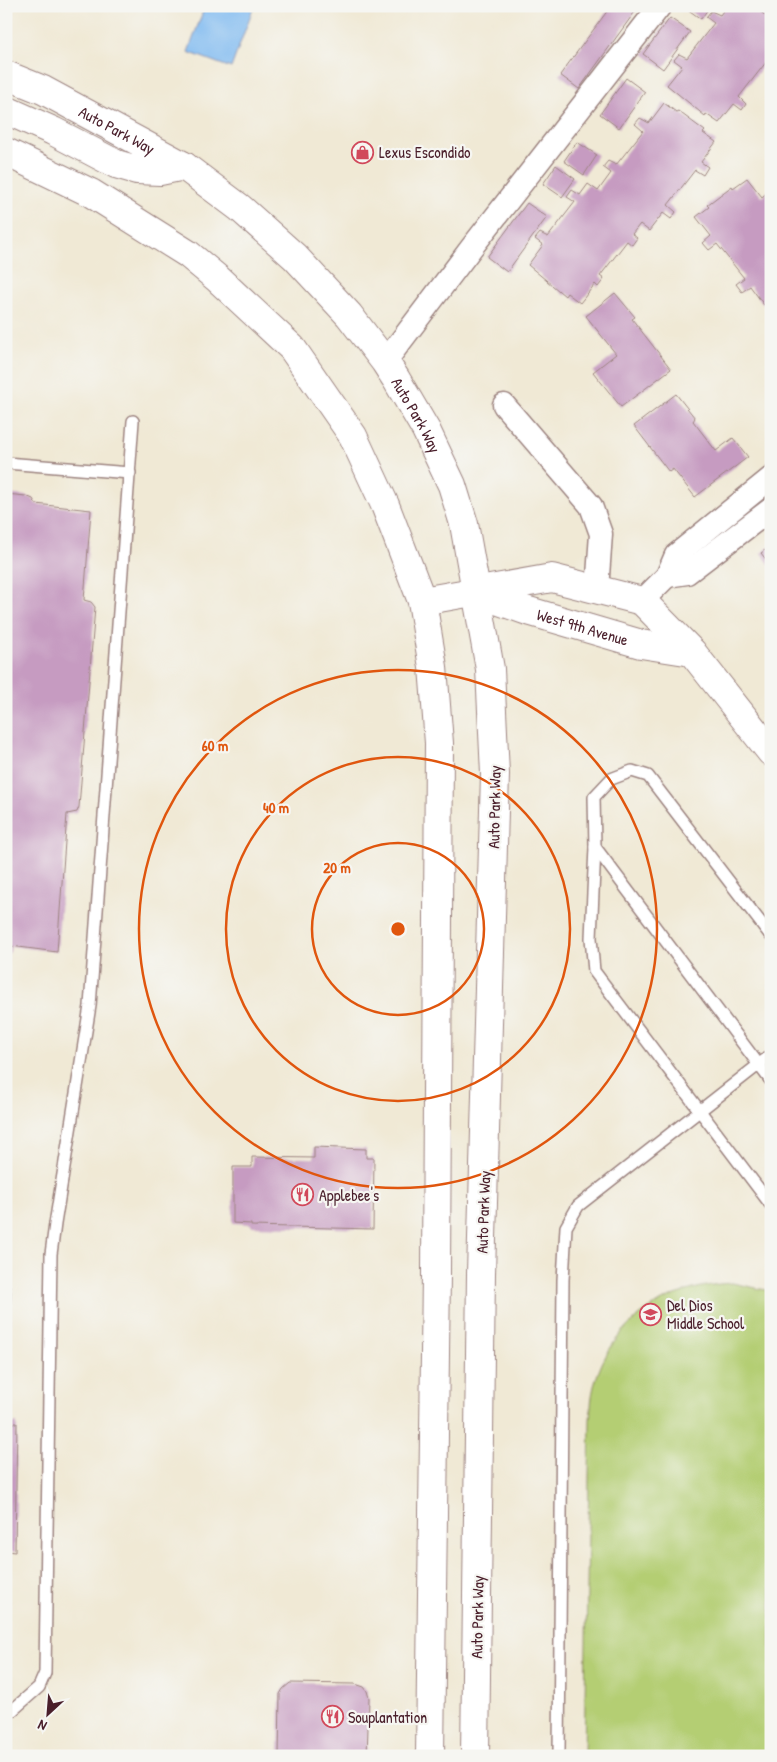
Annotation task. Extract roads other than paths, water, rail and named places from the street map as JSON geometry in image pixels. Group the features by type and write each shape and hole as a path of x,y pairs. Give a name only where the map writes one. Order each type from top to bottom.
{"main road":[{"name":"Auto Park Way","path":"6,75 43,90 184,166 240,208 295,256 349,315 385,362 426,430 452,485 464,524 490,670 495,774 481,1274 475,1756"},
{"path":"6,110 54,131 116,164 137,170 160,171 184,166"},
{"path":"6,152 91,193 188,254 218,279 292,348 353,436 385,505 422,601 434,667 439,743 436,1274 430,1756"},
{"name":"West 9th Avenue","path":"422,601 552,578 642,601"},
{"name":"West 9th Avenue","path":"476,592 525,610 641,644 692,652"},
{"path":"642,601 692,652 771,752"}],"street":[{"path":"385,362 660,6"},
{"path":"504,405 591,506 601,534 597,590"},
{"path":"642,601 667,576 676,555 771,478"},
{"path":"667,576 687,573 771,508"}],"lane":[{"path":"6,1716 39,1686 46,1673 52,1254 55,1224 90,1006 133,421"},
{"path":"6,463 130,473"},
{"path":"771,936 648,776 632,771 611,779 594,797 595,847 591,938 594,972 771,1205"},
{"path":"595,847 771,1081"},
{"path":"559,1756 563,1280 566,1227 578,1206 771,1055"}],"water":[{"path":"205,6 254,6 231,68 188,52"}],"place":[{"name":"Lexus Escondido","path":"363,152"},
{"name":"Applebee's","path":"303,1195"},
{"name":"Del Dios Middle School","path":"651,1314"},
{"name":"Souplantation","path":"332,1717"}]}
